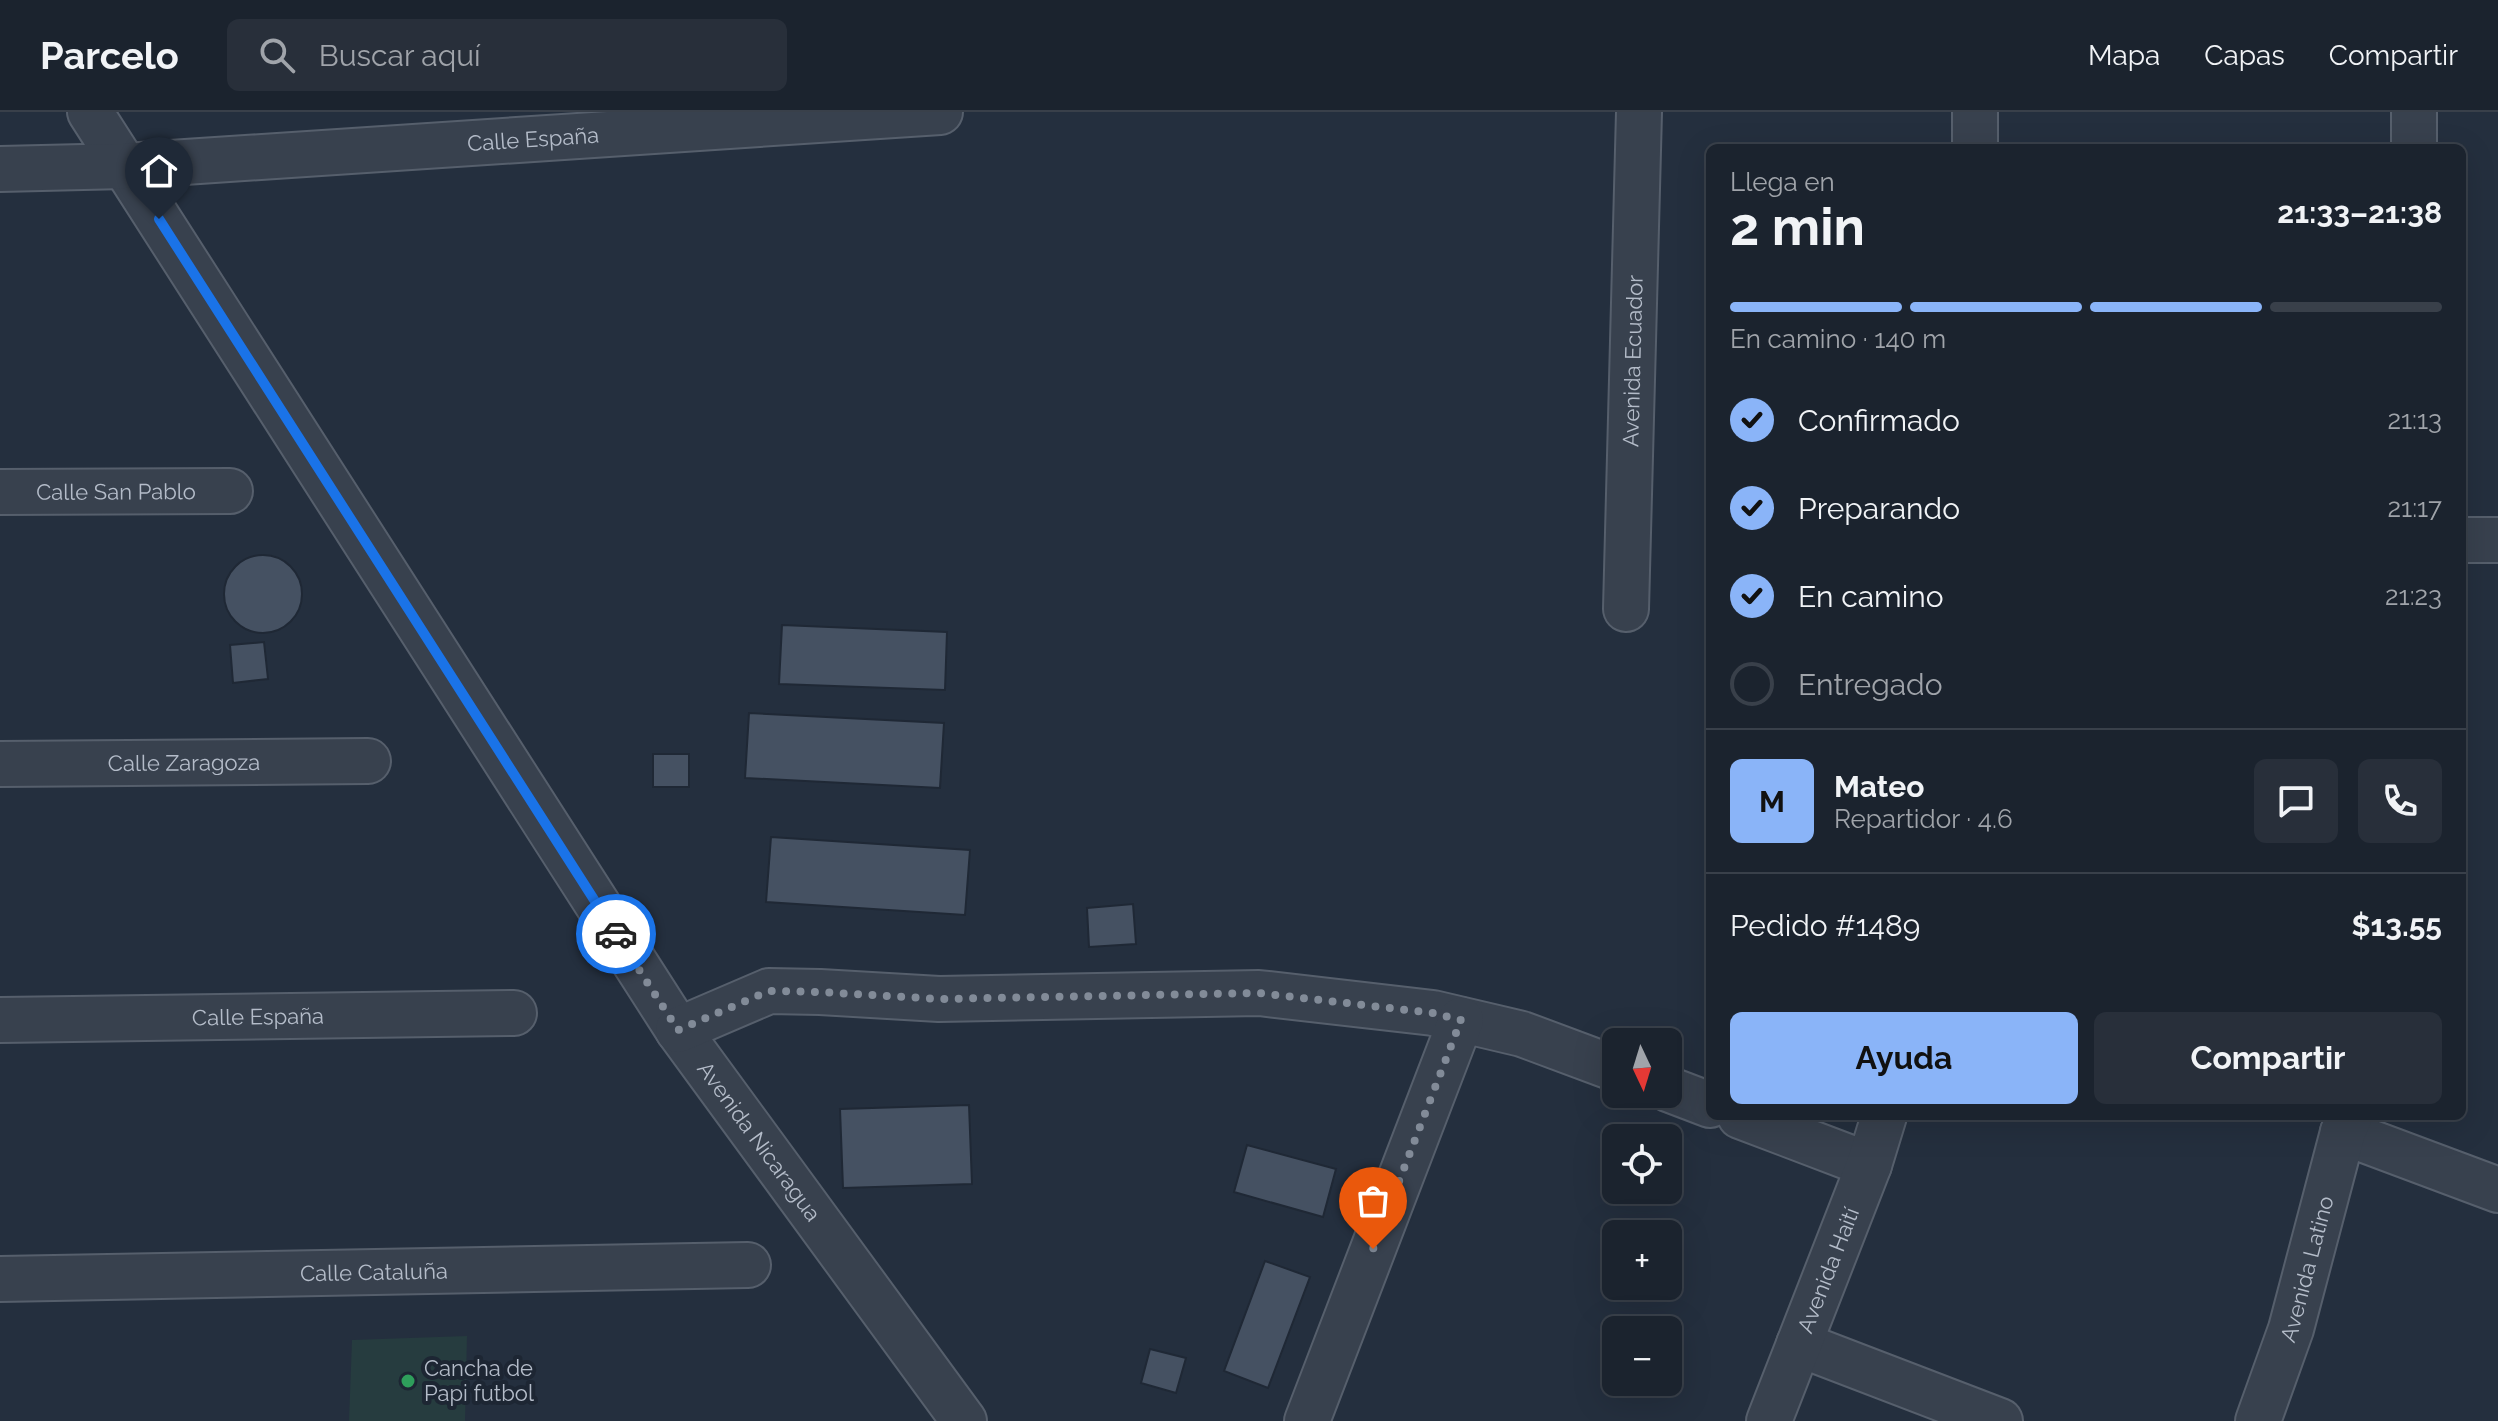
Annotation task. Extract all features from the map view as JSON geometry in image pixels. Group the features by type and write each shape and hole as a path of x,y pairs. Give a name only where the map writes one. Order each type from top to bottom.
{"street":[{"name":"Avenida Nicaragua","path":"90,112 678,1030 964,1421"},
{"name":"Calle España","path":"0,169 125,166 667,122 940,112"},
{"name":"Avenida Ecuador","path":"1626,609 1639,112"},
{"path":"1975,112 1975,144"},
{"path":"2414,112 2414,144"},
{"name":"Calle San Pablo","path":"0,492 230,491"},
{"path":"2466,540 2498,540"},
{"name":"Calle Zaragoza","path":"0,764 368,761"},
{"path":"678,1030 769,991 939,999 1259,993 1433,1013 1522,1034 1602,1064"},
{"name":"Calle España","path":"0,1020 514,1013"},
{"path":"1307,1421 1461,1020"},
{"path":"1682,1094 1706,1103"},
{"path":"1751,1120 1869,1165"},
{"name":"Avenida Haití","path":"1769,1421 1869,1165 1883,1120"},
{"path":"2346,1124 2498,1190"},
{"name":"Avenida Latino","path":"2258,1421 2291,1329 2346,1124"},
{"name":"Calle Cataluña","path":"0,1279 748,1265"},
{"path":"1799,1344 2000,1421"}],"green space":[{"name":"Cancha de Papi futbol","path":"467,1336 465,1421 349,1421 352,1340"}],"building":[{"path":"263,555 278,558 295,572 302,594 299,609 285,626 263,633 248,630 231,616 224,594 227,579 241,562"},
{"path":"782,625 947,632 945,690 779,684"},
{"path":"264,642 268,679 233,683 230,645"},
{"path":"749,713 944,723 940,788 745,778"},
{"path":"653,754 689,754 689,787 653,787"},
{"path":"771,837 970,850 965,915 766,902"},
{"path":"1133,904 1136,944 1089,947 1087,908"},
{"path":"969,1105 972,1184 843,1188 840,1109"},
{"path":"1247,1145 1336,1169 1323,1217 1234,1192"},
{"path":"1265,1261 1310,1277 1268,1388 1224,1371"},
{"path":"1150,1349 1186,1358 1176,1393 1141,1383"}],"way so far":[{"path":"616,934 678,1030 769,991 939,999 1259,993 1433,1013 1461,1020 1373,1249"}],"place":[{"name":"Cancha de Papi futbol","path":"408,1381"}],"route":[{"path":"159,219 616,934"}]}
